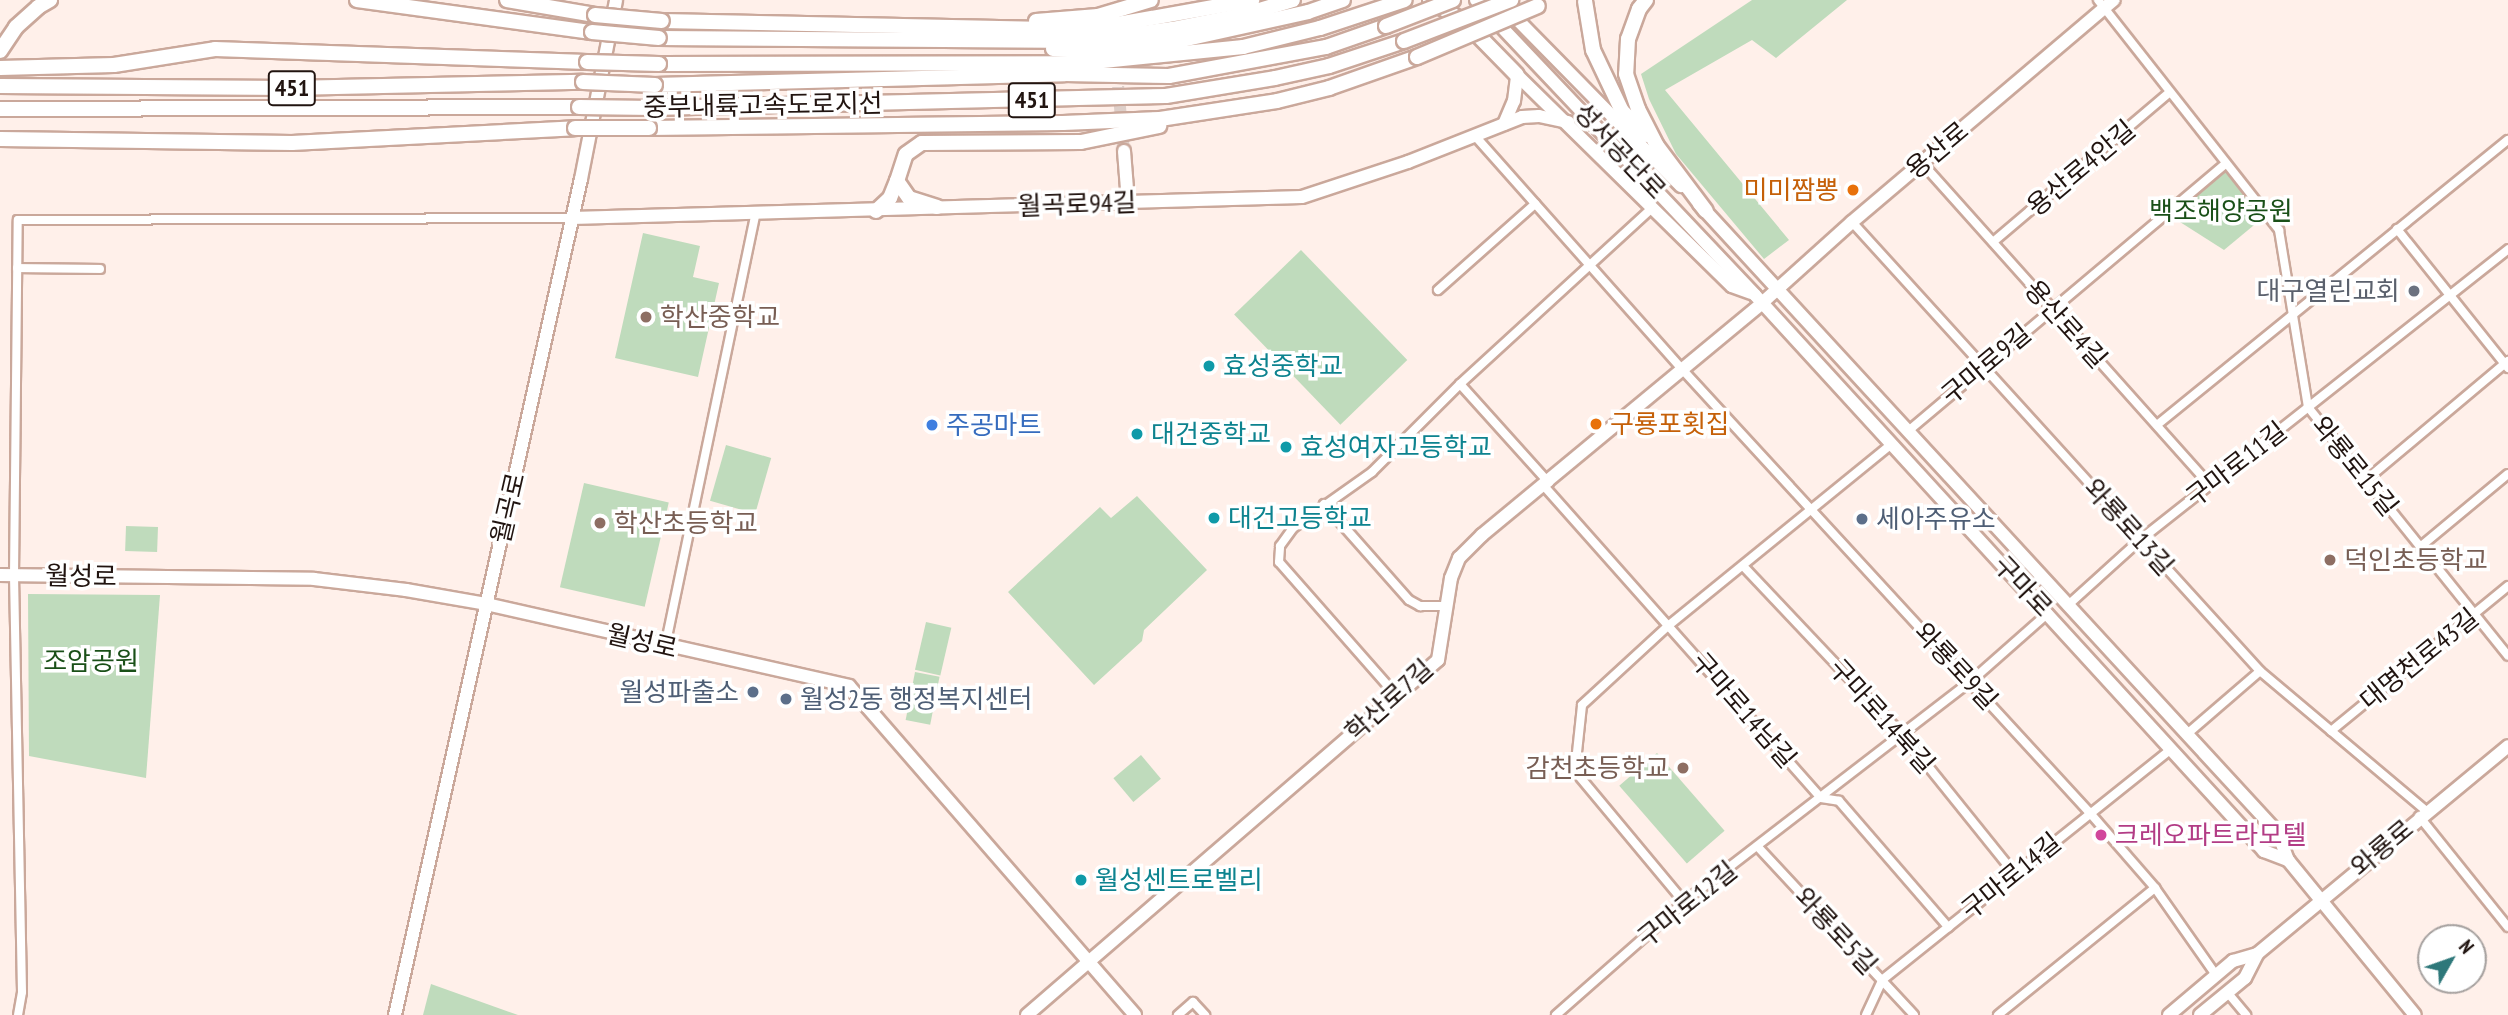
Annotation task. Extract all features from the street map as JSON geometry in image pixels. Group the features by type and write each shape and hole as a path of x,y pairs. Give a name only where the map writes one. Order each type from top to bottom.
{"highway":[{"path":"0,51 16,27 50,0"},
{"path":"357,0 592,32 659,38 1085,41 1172,29 1243,15 1293,0"},
{"path":"507,0 595,15 662,21 1084,30 1252,0"},
{"path":"972,26 1098,16 1151,0"},
{"path":"947,39 1096,50 1173,42 1308,12 1343,0"},
{"path":"0,68 114,65 215,49 659,65 1083,63 1242,47 1375,12 1405,0"},
{"path":"1430,0 1467,24 1517,75"},
{"name":"중부내륙고속도로지선","path":"0,86 289,88 583,82 655,85 1065,74 1169,76 1326,47 1453,0"},
{"name":"중부내륙고속도로지선","path":"0,109 653,108 1166,96 1329,66 1511,0"},
{"path":"1646,0 1639,9 1628,39 1626,74 1638,109 1657,146"},
{"path":"1585,1 1593,50 1622,111 1657,146 1706,211"},
{"path":"876,211 890,198 906,154 922,143 1081,142 1277,102 1329,88 1417,57 1544,3"},
{"path":"0,139 292,144 575,128 1063,123 1160,119 1277,102"},
{"path":"897,181 909,198 937,207"}],"main road":[{"name":"월곡로","path":"395,1015 572,218 616,0"},
{"name":"성서공단로","path":"1476,0 1759,299"},
{"name":"성서공단로","path":"1498,0 1706,211 1778,289"},
{"name":"용산로","path":"1759,299 1778,289 2105,3"},
{"path":"1517,75 1568,122 1732,286 1759,299"},
{"path":"1504,124 1514,100 1517,75"},
{"name":"월곡로94길","path":"572,218 1302,197 1476,136 1522,117 1539,116 1568,122"},
{"path":"1124,151 1128,202"},
{"name":"구마로","path":"1778,289 2278,833 2288,860 2323,899 2415,1015"},
{"name":"학산로7길","path":"1027,1015 1438,660 1451,578 1459,558 1759,299"},
{"name":"구마로","path":"1759,299 2264,851 2288,860"},
{"name":"월성로","path":"0,575 314,579 405,590 486,604 666,647 849,686 1135,1015"},
{"name":"와룡로","path":"2169,1015 2233,961 2257,954 2508,746"},
{"name":"와룡로","path":"2200,1015 2245,978 2257,954"}],"street":[{"name":"와룡로15길","path":"2105,3 2169,93 2279,230 2308,407 2508,656"},
{"name":"용산로4안길","path":"1993,242 2169,93"},
{"name":"와룡로9길","path":"1476,136 1681,368 2089,812 2155,888 2216,975"},
{"path":"2157,425 2508,140"},
{"name":"용산로4길","path":"1922,163 2210,485"},
{"name":"구마로9길","path":"1907,432 1982,366 2226,163"},
{"path":"1438,290 1535,204"},
{"path":"1396,695 1279,562 1280,546 1293,527 1373,472 1460,384 1653,207"},
{"path":"666,647 757,213"},
{"path":"19,1015 22,992 14,575 18,220 572,218"},
{"name":"와룡로13길","path":"1852,222 2260,671 2423,814 2508,927"},
{"path":"2366,480 2507,364 2397,229"},
{"name":"구마로11길","path":"2067,606 2140,540 2508,248"},
{"path":"16,268 100,269"},
{"name":"구마로14남길","path":"1460,384 1821,798 1839,801 1948,927"},
{"path":"1684,902 1574,771 1582,705 1669,625 1892,444"},
{"path":"2420,547 2508,474"},
{"path":"1324,504 1409,600 1420,606 1446,606"},
{"name":"구마로14북길","path":"1743,566 1903,735 2014,873"},
{"name":"대명천로43길","path":"2330,731 2508,586"},
{"name":"구마로12길","path":"1556,1015 1684,902 1971,681 2048,612"},
{"path":"2187,734 2260,671"},
{"name":"구마로14길","path":"1867,1015 1882,980 2171,749"},
{"name":"와룡로5길","path":"1758,847 1914,1015"},
{"path":"1998,1015 2155,888"},
{"path":"2227,992 2246,1015"},
{"path":"1178,1015 1193,1002 1205,1015"}],"green space":[{"path":"1752,0 1847,0 1776,58 1752,40 1665,90 1789,240 1764,259 1676,154 1649,99 1641,74"},
{"name":"백조해양공원","path":"2225,167 2265,216 2224,250 2169,215"},
{"path":"643,233 700,246 693,277 719,283 698,377 615,358"},
{"path":"1301,250 1407,360 1340,425 1234,315"},
{"path":"726,445 771,458 755,514 710,501"},
{"path":"584,483 669,503 645,607 560,587"},
{"path":"1137,496 1207,570 1144,630 1142,641 1094,685 1008,592 1100,507 1111,518"},
{"path":"126,526 158,527 157,552 125,551"},
{"name":"조암공원","path":"28,594 160,595 146,778 29,756"},
{"path":"926,622 951,628 940,676 915,670"},
{"path":"915,672 940,677 930,725 906,720"},
{"path":"1657,753 1725,831 1687,864 1619,786"},
{"path":"1141,755 1161,779 1133,802 1113,778"},
{"path":"431,984 518,1015 423,1015"}],"tunnel":[{"path":"1115,51 1124,151"}],"place":[{"name":"미미짬뽕","path":"1853,190"},
{"name":"대구열린교회","path":"2414,291"},
{"name":"학산중학교","path":"646,317"},
{"name":"효성중학교","path":"1209,366"},
{"name":"구룡포횟집","path":"1596,424"},
{"name":"주공마트","path":"932,425"},
{"name":"대건중학교","path":"1137,434"},
{"name":"효성여자고등학교","path":"1286,447"},
{"name":"대건고등학교","path":"1214,518"},
{"name":"세아주유소","path":"1862,519"},
{"name":"학산초등학교","path":"600,523"},
{"name":"덕인초등학교","path":"2330,560"},
{"name":"월성파출소","path":"753,692"},
{"name":"월성2동 행정복지센터","path":"786,699"},
{"name":"감천초등학교","path":"1683,768"},
{"name":"크레오파트라모텔","path":"2101,835"},
{"name":"월성센트로벨리","path":"1081,880"}]}
